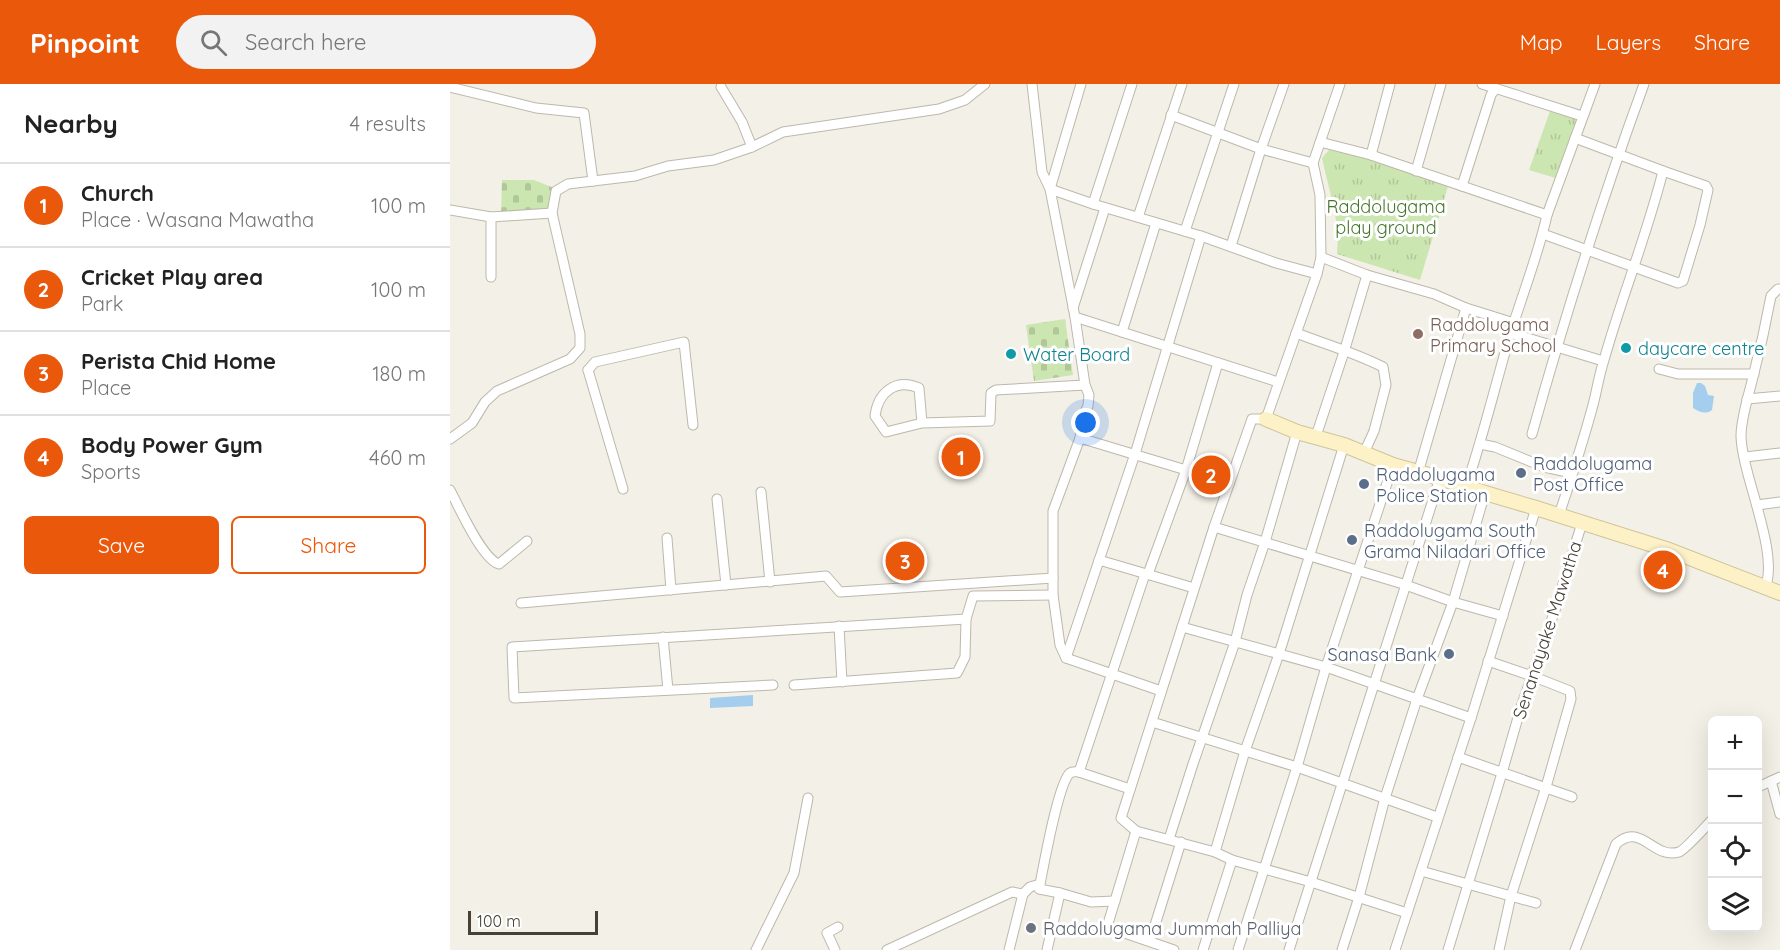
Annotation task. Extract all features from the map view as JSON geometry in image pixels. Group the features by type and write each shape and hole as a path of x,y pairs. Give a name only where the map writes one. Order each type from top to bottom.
{"street":[{"path":"623,489 579,364 580,334 552,213 556,191 568,184 635,176 668,166 714,160 752,147 783,132 939,109 965,100 985,84"},
{"path":"1032,84 1042,172 1050,189 1074,313 1085,385 1089,395 1080,438 1053,511 1053,595 1060,645 1066,658 1161,691"},
{"path":"1050,189 1081,84"},
{"path":"1094,204 1132,84"},
{"path":"1138,217 1182,84"},
{"path":"1185,231 1234,84"},
{"path":"1231,246 1284,84"},
{"path":"1266,419 1321,257 1320,195 1313,163 1340,84"},
{"path":"1371,155 1390,84"},
{"path":"1416,171 1441,84"},
{"path":"1466,487 1547,215 1595,84"},
{"path":"1532,435 1556,348 1618,154 1644,84"},
{"path":"454,86 536,108 584,113 593,182"},
{"path":"1462,186 1491,95 1489,86"},
{"path":"1489,86 1582,116"},
{"path":"721,87 742,122 752,147"},
{"path":"1171,115 1261,149 1313,163"},
{"path":"1543,234 1678,283 1683,281 1700,225 1708,190 1706,186 1575,138"},
{"path":"1320,142 1371,155 1547,215"},
{"path":"1559,515 1593,406 1603,361 1654,208 1663,171"},
{"path":"1050,189 1201,236 1276,263 1317,274"},
{"path":"1074,313 1105,208"},
{"path":"450,210 491,217 552,213"},
{"path":"491,217 491,278"},
{"path":"1122,332 1156,222"},
{"path":"1066,658 1135,454 1201,236"},
{"path":"1321,257 1367,275 1434,294 1466,308 1514,323"},
{"path":"1316,436 1367,275"},
{"path":"1765,588 1770,578 1767,542 1744,457 1741,435 1771,296 1780,289"},
{"path":"1418,473 1466,308"},
{"path":"1074,313 1122,332 1278,382"},
{"path":"1296,333 1344,352 1364,357 1383,367 1386,385 1374,431 1364,453"},
{"path":"1511,333 1603,361"},
{"path":"450,439 472,423 485,402 497,391 579,364 684,342 693,425"},
{"path":"1079,772 1146,574 1186,470 1218,363"},
{"path":"1659,369 1678,374 1754,374"},
{"path":"922,423 919,388 909,384 893,386 877,404 875,416 886,432 922,423 990,421 992,393 996,390 1085,385"},
{"path":"1747,399 1780,396"},
{"path":"1407,913 1311,882 1232,860 1215,852 1136,831 1121,818 1214,527 1252,419 1266,419 1298,432 1344,445 1393,465 1669,550 1780,593"},
{"path":"1169,839 1235,642 1247,595 1298,432"},
{"path":"1080,438 1229,483"},
{"path":"1480,444 1496,447 1544,467 1572,473"},
{"path":"1215,852 1245,751 1279,654 1344,445"},
{"path":"1744,457 1780,453"},
{"path":"1238,950 1298,767 1326,667 1393,465"},
{"path":"1289,950 1440,478"},
{"path":"450,490 481,548 495,563 499,564 527,541"},
{"path":"761,492 770,582"},
{"path":"1342,950 1359,897 1385,798 1417,699 1453,602 1485,493"},
{"path":"717,500 726,585"},
{"path":"1757,505 1780,502"},
{"path":"1395,950 1471,718 1536,508"},
{"name":"Senanayake Mawatha","path":"1448,950 1512,738 1582,523"},
{"path":"1214,527 1503,616"},
{"path":"667,538 671,590"},
{"path":"1099,560 1194,588"},
{"path":"521,603 826,576 840,592 1053,578"},
{"path":"794,685 957,673 965,657 966,619 973,596 1053,595"},
{"path":"773,685 514,698 512,646 966,619"},
{"path":"839,626 842,682"},
{"path":"1182,627 1326,667 1471,718"},
{"path":"663,637 668,690"},
{"path":"1488,661 1570,691 1571,699 1511,896 1499,950"},
{"path":"1152,722 1298,767 1437,817"},
{"path":"1458,757 1572,797"},
{"path":"1115,901 1091,902 1039,889 1046,851 1068,774 1073,771 1079,772 1130,789"},
{"path":"1762,785 1776,779 1780,814"},
{"path":"756,950 794,873 808,798"},
{"path":"1575,950 1616,844 1622,838 1636,836 1665,854 1681,852 1709,824"},
{"path":"1136,831 1107,927 1174,950"},
{"path":"1150,941 1181,842"},
{"path":"1203,950 1232,860"},
{"path":"1421,871 1536,903"},
{"path":"1009,950 1023,894 1030,887 1040,884"},
{"path":"887,950 1012,892 1023,894"},
{"path":"1047,950 1060,893"},
{"path":"835,950 827,933 838,927"}],"green space":[{"path":"1550,111 1579,120 1559,179 1529,170"},
{"name":"Raddolugama play ground","path":"1329,150 1348,153 1449,183 1420,280 1337,254 1337,229 1322,158"},
{"path":"502,180 534,180 554,188 548,211 501,214"},
{"path":"1065,319 1073,375 1034,381 1026,325"}],"water":[{"path":"1697,383 1705,386 1708,395 1714,396 1710,412 1693,408 1693,393"},
{"path":"753,695 753,706 710,708 710,698"}],"place":[{"name":"Raddolugama Primary School","path":"1418,334"},
{"name":"daycare centre","path":"1626,348"},
{"name":"Water Board","path":"1011,354"},
{"name":"Church","path":"961,457"},
{"name":"Raddolugama Post Office","path":"1521,473"},
{"name":"Cricket Play area","path":"1211,475"},
{"name":"Raddolugama Police Station","path":"1364,484"},
{"name":"Raddolugama South Grama Niladari Office","path":"1352,540"},
{"name":"Perista Chid Home","path":"905,561"},
{"name":"Body Power Gym","path":"1663,570"},
{"name":"Sanasa Bank","path":"1449,654"},
{"name":"Raddolugama Jummah Palliya","path":"1031,928"}]}
